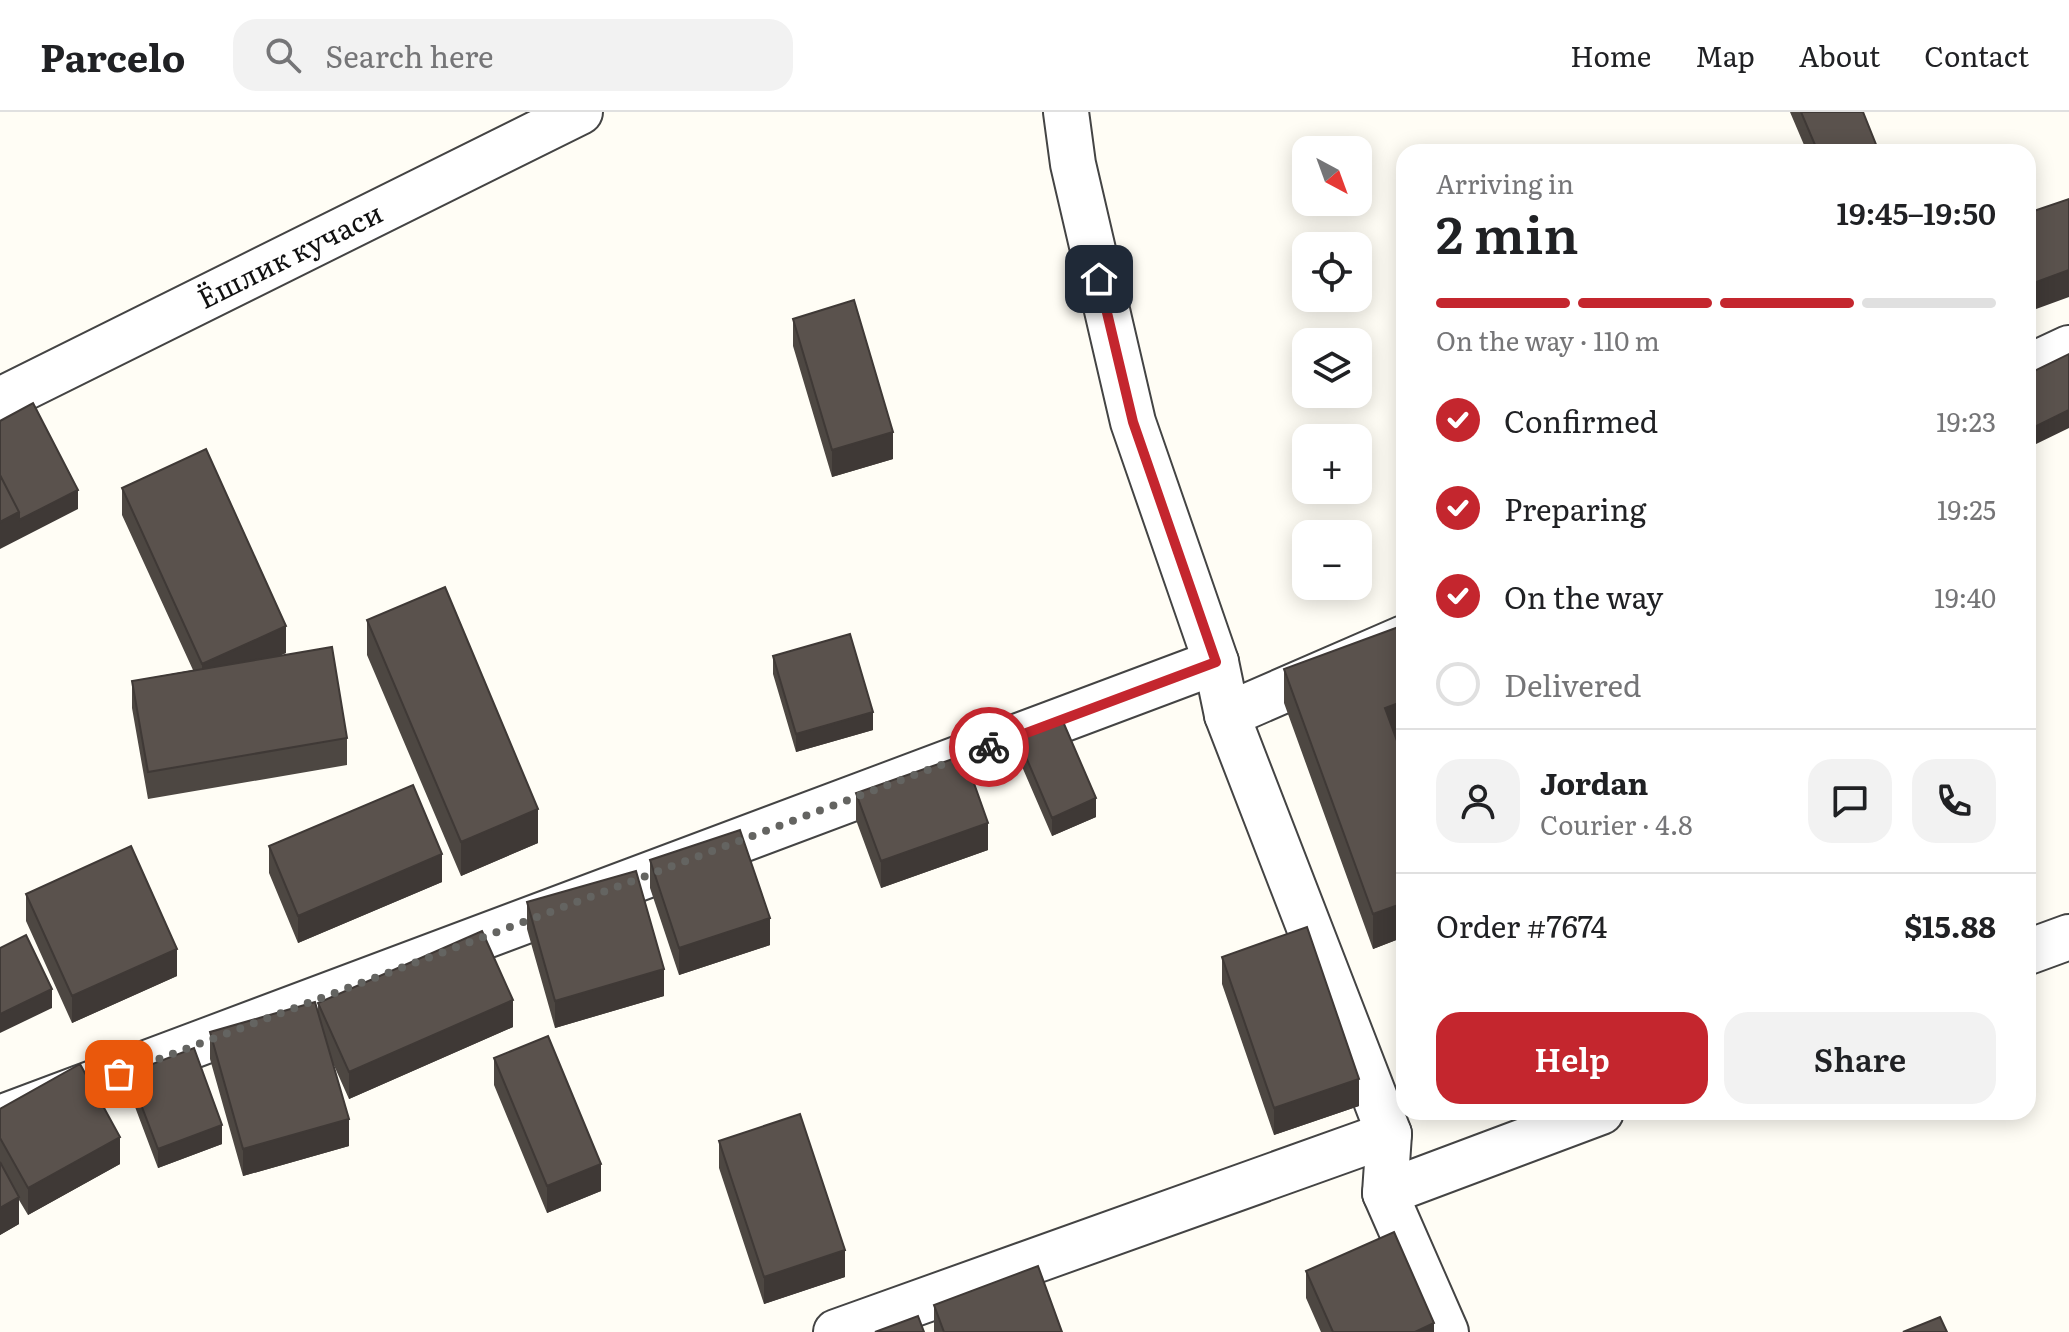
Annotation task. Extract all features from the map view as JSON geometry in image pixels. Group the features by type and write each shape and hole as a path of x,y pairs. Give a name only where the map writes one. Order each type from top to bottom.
{"street":[{"name":"Ёшлик кучаси","path":"0,400 580,112"},
{"path":"1066,112 1073,164 1133,422 1216,662 1227,715 1389,1134 1385,1193 1446,1332"},
{"path":"2036,363 2069,348"},
{"path":"1227,715 1396,641"},
{"path":"0,1118 1216,662"},
{"path":"2036,949 2069,937"},
{"path":"1385,1193 1580,1120"},
{"path":"836,1332 1389,1134"}],"building":[{"path":"1801,112 1863,112 1876,144 1815,144"},
{"path":"2069,199 2069,270 2036,282 2036,210"},
{"path":"854,300 893,432 832,450 793,319"},
{"path":"2069,354 2069,410 2036,426 2036,370"},
{"path":"33,403 78,490 19,520 19,512 0,475 0,421"},
{"path":"206,449 286,626 202,664 122,488"},
{"path":"0,475 19,512 0,522"},
{"path":"445,587 538,809 461,842 367,620"},
{"path":"1396,628 1396,704 1385,708 1396,738 1396,906 1373,914 1284,669"},
{"path":"850,634 873,712 796,734 773,656"},
{"path":"332,647 347,738 148,772 132,681"},
{"path":"1061,717 1096,798 1052,818 1017,736"},
{"path":"964,755 988,823 881,861 856,793"},
{"path":"413,785 442,854 298,916 269,846"},
{"path":"740,830 770,918 679,948 650,860"},
{"path":"131,846 177,949 72,996 26,894"},
{"path":"636,871 664,969 555,1001 527,902"},
{"path":"1307,927 1359,1079 1274,1108 1222,957"},
{"path":"482,931 513,1000 349,1072 318,1003"},
{"path":"26,935 52,989 0,1014 0,948"},
{"path":"315,1002 349,1119 243,1149 210,1032"},
{"path":"548,1036 601,1164 547,1186 494,1058"},
{"path":"194,1048 222,1125 158,1149 129,1073"},
{"path":"80,1064 120,1137 28,1188 0,1138 0,1109"},
{"path":"800,1114 845,1250 764,1277 719,1141"},
{"path":"0,1162 19,1197 0,1208"},
{"path":"1394,1232 1434,1323 1415,1332 1333,1332 1306,1271"},
{"path":"1038,1266 1062,1332 944,1332 934,1305"},
{"path":"918,1316 924,1332 875,1332"},
{"path":"1940,1317 1947,1332 1903,1332"}],"way so far":[{"path":"119,1074 989,747"}],"route":[{"path":"989,747 1216,662 1133,422 1099,279"}]}
